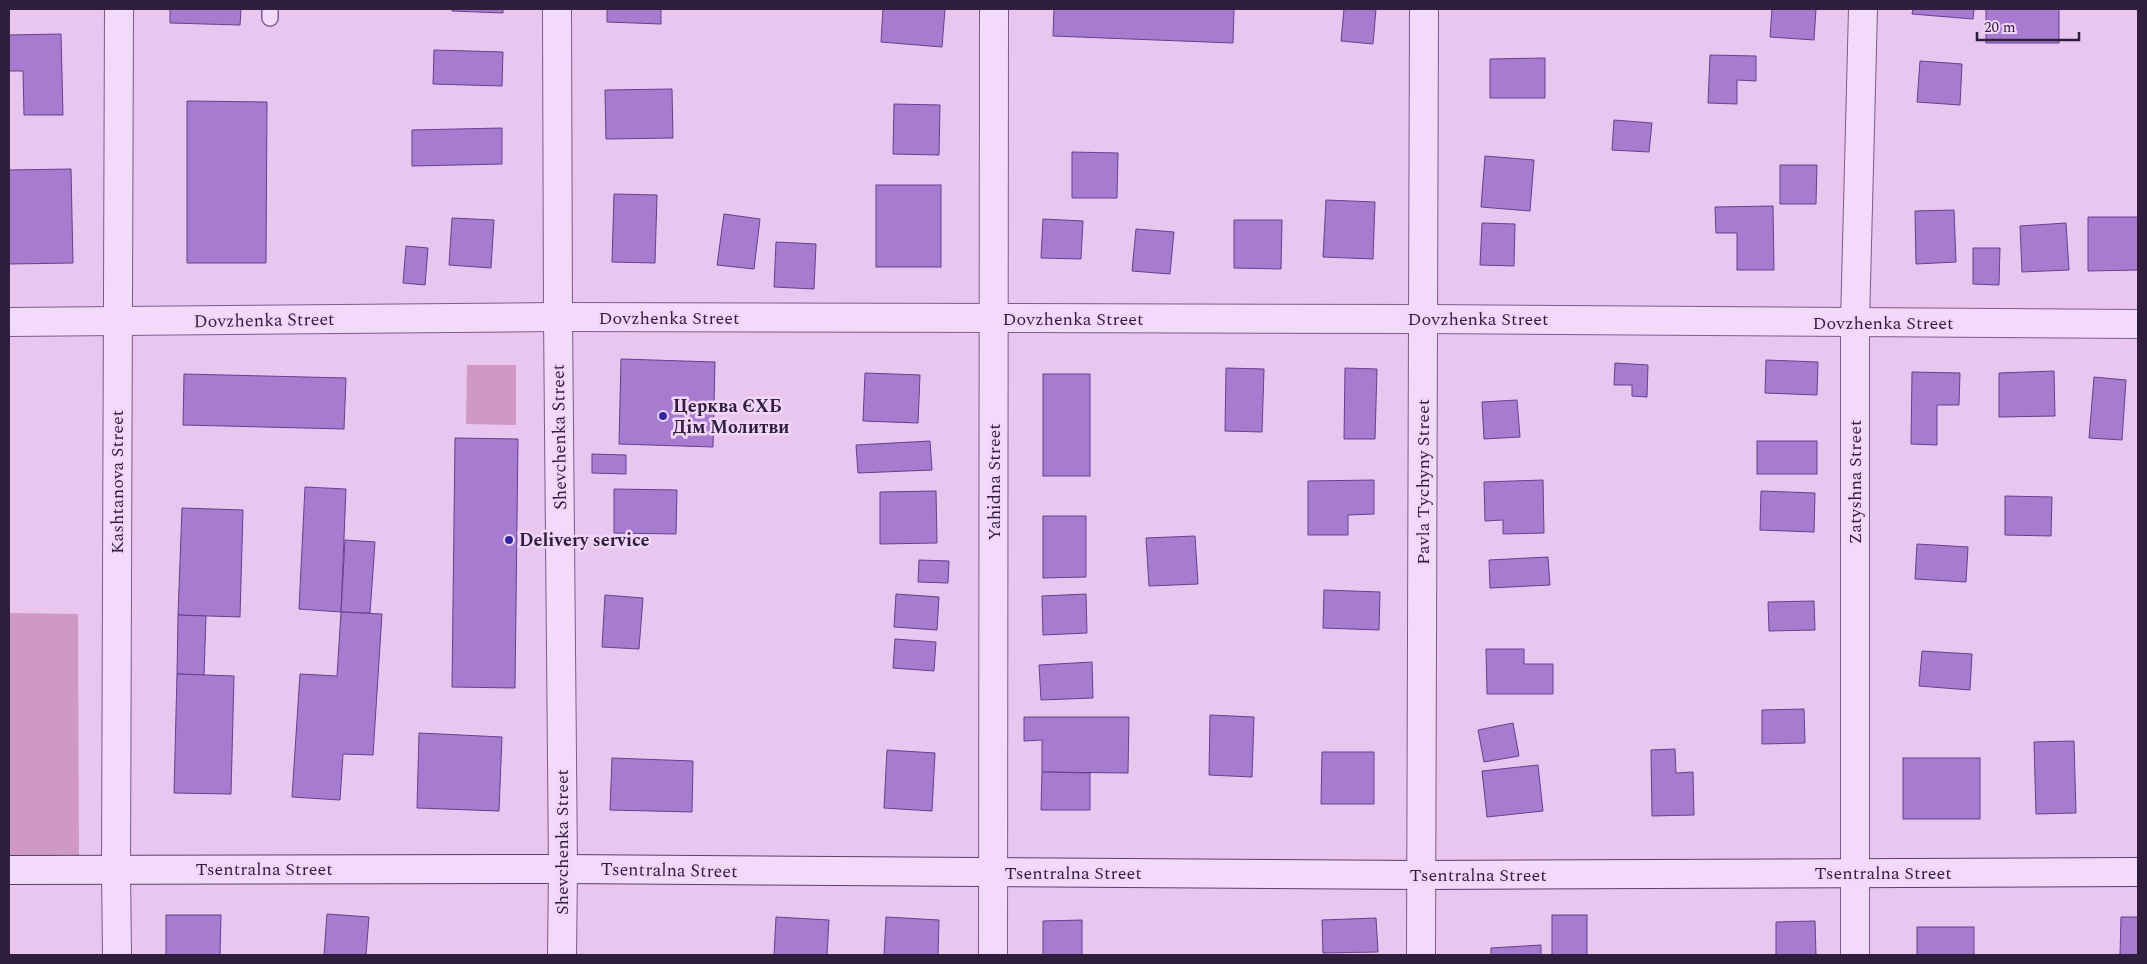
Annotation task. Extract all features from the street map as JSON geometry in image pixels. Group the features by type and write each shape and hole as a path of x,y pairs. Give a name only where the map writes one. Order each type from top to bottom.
{"street":[{"name":"Kashtanova Street","path":"117,955 119,9"},
{"name":"Shevchenka Street","path":"557,9 562,955"},
{"name":"Yahidna Street","path":"993,955 994,9"},
{"name":"Pavla Tychyny Street","path":"1421,955 1424,9"},
{"name":"Zatyshna Street","path":"1855,955 1855,323 1863,9"},
{"name":"Dovzhenka Street","path":"9,322 558,317 1424,319 2138,324"},
{"name":"Tsentralna Street","path":"9,870 563,869 1421,875 2138,872"}],"shaded area":[{"path":"467,365 516,365 516,425 466,424"},
{"path":"9,613 78,614 79,859 9,859"}],"building":[{"path":"170,9 241,9 240,25 170,23"},
{"path":"452,9 503,9 503,13 452,11"},
{"path":"607,9 661,9 661,24 607,22"},
{"path":"883,9 945,9 942,47 881,42"},
{"path":"1054,9 1234,9 1233,43 1053,36"},
{"path":"1344,9 1376,9 1373,44 1341,41"},
{"path":"1772,9 1816,9 1814,40 1770,37"},
{"path":"1913,9 1974,9 1973,19 1912,14"},
{"path":"1986,9 2059,9 2059,43 1986,43"},
{"path":"61,34 63,115 24,115 23,71 9,71 9,35"},
{"path":"434,50 503,52 502,86 433,84"},
{"path":"1710,55 1756,56 1756,81 1737,80 1737,104 1708,103"},
{"path":"1545,58 1545,98 1490,98 1490,59"},
{"path":"1920,61 1962,64 1960,105 1917,102"},
{"path":"672,89 673,138 606,139 605,90"},
{"path":"187,101 267,102 266,263 187,263"},
{"path":"894,104 940,105 939,155 893,154"},
{"path":"1614,120 1652,123 1649,152 1612,150"},
{"path":"502,128 502,164 412,166 412,130"},
{"path":"1072,152 1118,153 1117,198 1072,198"},
{"path":"1485,156 1534,160 1530,211 1481,207"},
{"path":"1780,165 1817,165 1816,204 1780,204"},
{"path":"71,169 73,263 9,264 9,170"},
{"path":"876,185 941,185 941,267 876,267"},
{"path":"614,194 657,195 655,263 612,262"},
{"path":"1326,200 1375,202 1373,259 1323,257"},
{"path":"1773,206 1774,270 1737,270 1737,233 1716,233 1715,207"},
{"path":"1954,210 1956,262 1916,264 1915,211"},
{"path":"724,214 760,219 754,269 717,265"},
{"path":"2088,217 2138,217 2138,270 2088,271"},
{"path":"452,218 494,220 491,268 449,265"},
{"path":"1043,219 1083,221 1081,259 1041,258"},
{"path":"1234,220 1282,220 1281,269 1234,268"},
{"path":"1482,223 1515,224 1514,266 1480,265"},
{"path":"2066,223 2069,270 2022,272 2020,226"},
{"path":"1136,229 1174,232 1170,274 1132,271"},
{"path":"776,242 816,244 814,289 774,287"},
{"path":"406,246 428,248 425,285 403,283"},
{"path":"1973,248 2000,248 1999,285 1973,284"},
{"path":"621,359 715,362 713,447 619,444"},
{"path":"1766,360 1818,362 1817,395 1765,393"},
{"path":"1615,363 1648,365 1647,397 1632,396 1632,385 1614,385"},
{"path":"1226,368 1264,369 1262,432 1225,431"},
{"path":"1345,368 1377,369 1375,439 1344,439"},
{"path":"2054,371 2055,416 1999,417 1999,373"},
{"path":"1912,372 1960,373 1959,405 1937,405 1937,445 1911,444"},
{"path":"865,373 920,375 918,423 863,421"},
{"path":"184,374 346,378 344,429 183,425"},
{"path":"1043,374 1090,374 1090,476 1043,476"},
{"path":"2094,377 2126,380 2122,440 2089,438"},
{"path":"1517,400 1520,437 1484,439 1482,402"},
{"path":"455,438 518,439 515,688 452,687"},
{"path":"930,441 932,470 858,473 856,445"},
{"path":"1757,441 1817,441 1817,474 1757,474"},
{"path":"592,454 626,455 626,474 592,473"},
{"path":"1374,480 1374,514 1348,515 1348,535 1308,535 1308,481"},
{"path":"1543,480 1544,533 1503,534 1503,520 1485,521 1484,482"},
{"path":"305,487 346,489 341,612 299,609"},
{"path":"614,489 677,490 676,534 614,533"},
{"path":"936,491 937,543 880,544 880,492"},
{"path":"1761,491 1815,493 1814,532 1760,530"},
{"path":"2005,496 2052,497 2051,536 2005,535"},
{"path":"182,508 243,510 240,617 178,615"},
{"path":"1043,516 1086,516 1086,577 1043,578"},
{"path":"1195,536 1198,584 1149,586 1146,538"},
{"path":"345,540 375,542 370,613 341,612"},
{"path":"1917,544 1968,547 1966,582 1915,579"},
{"path":"1548,557 1550,585 1490,588 1489,560"},
{"path":"919,560 949,561 948,583 918,582"},
{"path":"1324,590 1380,592 1379,630 1323,628"},
{"path":"896,594 939,597 937,630 894,627"},
{"path":"1086,594 1087,633 1043,635 1042,596"},
{"path":"605,595 643,598 639,649 602,647"},
{"path":"1814,601 1815,630 1769,631 1768,602"},
{"path":"341,612 382,614 373,755 343,754 340,800 292,797 300,674 337,676"},
{"path":"178,615 206,616 204,675 177,674"},
{"path":"895,639 936,642 934,671 893,668"},
{"path":"1486,649 1524,649 1524,664 1553,664 1553,694 1487,694"},
{"path":"1922,651 1972,654 1970,690 1919,686"},
{"path":"1092,662 1093,698 1041,700 1039,665"},
{"path":"177,674 234,676 231,794 174,793"},
{"path":"1804,709 1805,743 1762,744 1762,710"},
{"path":"1210,715 1254,717 1252,777 1209,775"},
{"path":"1024,717 1129,717 1128,773 1042,772 1042,740 1024,741"},
{"path":"1513,723 1519,756 1484,762 1478,730"},
{"path":"419,733 502,737 499,811 417,808"},
{"path":"2074,741 2076,813 2036,814 2034,742"},
{"path":"1675,749 1676,773 1693,772 1694,815 1652,816 1651,750"},
{"path":"887,750 935,753 932,811 884,808"},
{"path":"1322,752 1374,752 1374,804 1321,804"},
{"path":"612,758 693,761 692,812 610,810"},
{"path":"1903,758 1980,758 1980,819 1903,819"},
{"path":"1538,765 1543,811 1487,817 1482,771"},
{"path":"1042,772 1090,773 1090,810 1041,810"},
{"path":"327,914 369,917 366,955 324,955"},
{"path":"166,915 221,915 220,955 166,955"},
{"path":"1552,915 1587,915 1587,955 1552,955"},
{"path":"776,917 829,920 827,955 774,955"},
{"path":"886,917 939,920 938,955 884,955"},
{"path":"2121,917 2138,917 2138,955 2120,955"},
{"path":"1376,918 1378,952 1323,953 1322,920"},
{"path":"1082,920 1082,955 1043,955 1043,921"},
{"path":"1815,921 1816,955 1776,955 1776,922"},
{"path":"1917,927 1974,927 1974,955 1917,955"},
{"path":"1541,945 1541,955 1491,955 1491,948"}],"place":[{"name":"Церква ЄХБ Дім Молитви","path":"663,416"},
{"name":"Delivery service","path":"509,540"}]}
